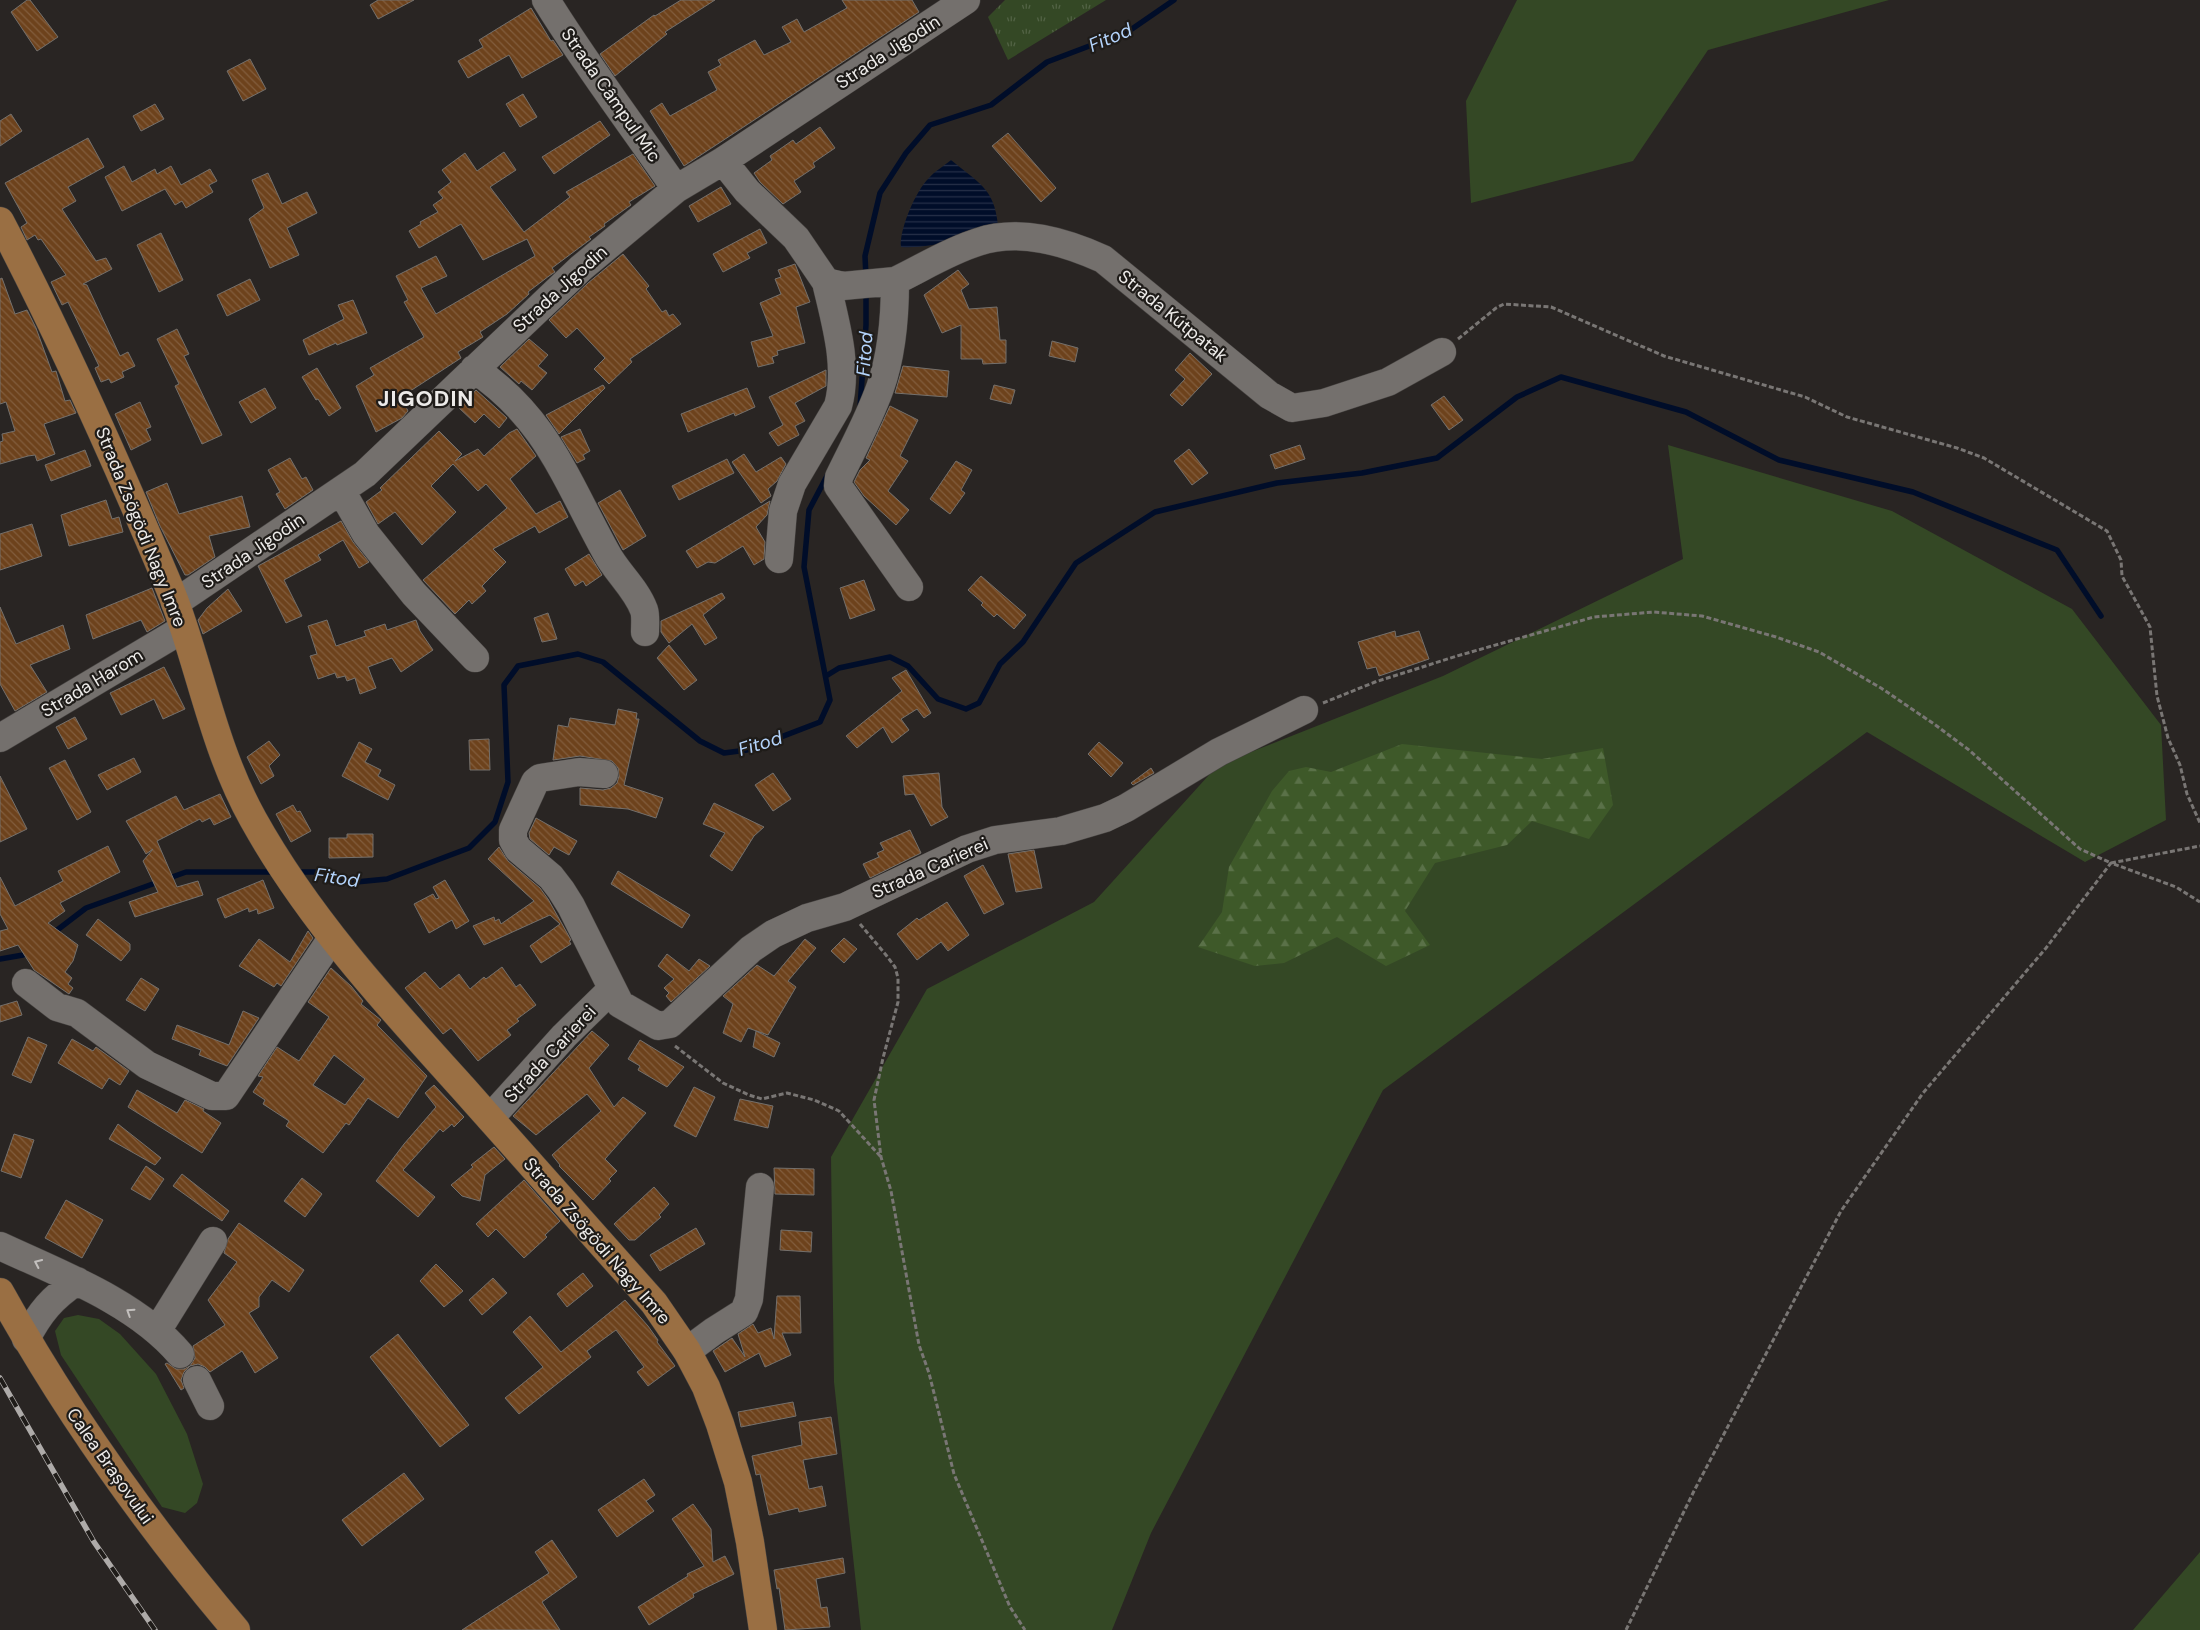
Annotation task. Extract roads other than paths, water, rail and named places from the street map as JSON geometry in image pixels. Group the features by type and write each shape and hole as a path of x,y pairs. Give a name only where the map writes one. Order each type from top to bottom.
{"main road":[{"name":"Strada Zsögödi Nagy Imre","path":"0,221 78,376 166,578 206,707 230,772 243,801 278,862 332,938 406,1025 654,1303 688,1351 706,1388 738,1482 750,1542 763,1630"},
{"name":"Calea Brașovului","path":"0,1292 26,1339 98,1452 179,1562 236,1630"}],"street":[{"name":"Strada Câmpul Mic","path":"546,0 584,60 602,82 676,189"},
{"name":"Strada Jigodin","path":"175,603 277,533 342,492 365,474 581,268 676,189 723,161 966,0"},
{"path":"723,161 747,191 796,238 834,284 835,321 842,362 841,395 838,406 792,484 783,511 778,559"},
{"name":"Strada Kútpatak","path":"834,284 890,282 978,242 1005,236 1051,240 1103,259 1269,395 1292,408 1324,403 1388,382 1442,352"},
{"path":"890,282 894,309 886,368 880,389 839,477 838,486 909,587"},
{"path":"474,368 496,383 523,410 546,440 607,555 635,593 644,611 645,632"},
{"path":"342,492 366,534 408,587 475,658"},
{"name":"Strada Harom","path":"0,738 183,629"},
{"name":"Strada Carierei","path":"604,774 579,772 540,778 535,782 513,830 513,840 518,848 551,877 561,890 571,906 611,990 620,1004 658,1026 670,1024 751,949 773,934 807,918 845,906 967,849 996,840 1068,829 1105,818 1126,808 1219,752 1304,710"},
{"path":"26,983 57,1007 77,1013 147,1065 212,1096 226,1096 332,938"},
{"name":"Strada Carierei","path":"490,1118 564,1036 611,990"},
{"path":"688,1351 714,1331 744,1312 749,1299 760,1187"},
{"path":"157,1331 213,1241"},
{"path":"0,1246 77,1281 125,1308 157,1331 180,1354"},
{"path":"26,1339 40,1313 58,1294 77,1281"},
{"path":"197,1380 210,1406"}],"water":[{"path":"951,160 983,187 993,202 998,225 938,244 901,247 906,221 919,191 931,175"}],"waterway":[{"name":"Fitod","path":"866,277 865,256 880,193 906,153 930,125 991,105 1047,62 1129,31 1174,0"},
{"name":"Fitod","path":"860,407 866,325 866,292"},
{"path":"826,676 839,668 890,657 908,666 938,699 966,709 979,703 1000,664 1023,642 1076,563 1155,512 1277,483 1362,473 1437,458 1517,397 1561,377 1686,412 1779,460 1913,492 2057,550 2101,616"},
{"name":"Fitod","path":"297,872 317,872 356,882 387,879 469,848 495,822 508,782 504,685 518,666 578,654 603,662 700,741 724,753 747,750 820,722 830,700 804,567 809,510 828,474"},
{"name":"Fitod","path":"52,934 86,908 186,872 275,872"},
{"name":"Fitod","path":"0,959 23,955 30,950"}],"railway":[{"path":"0,1378 94,1542 155,1630"}],"district":[{"name":"JIGODIN","path":"426,398"}]}
